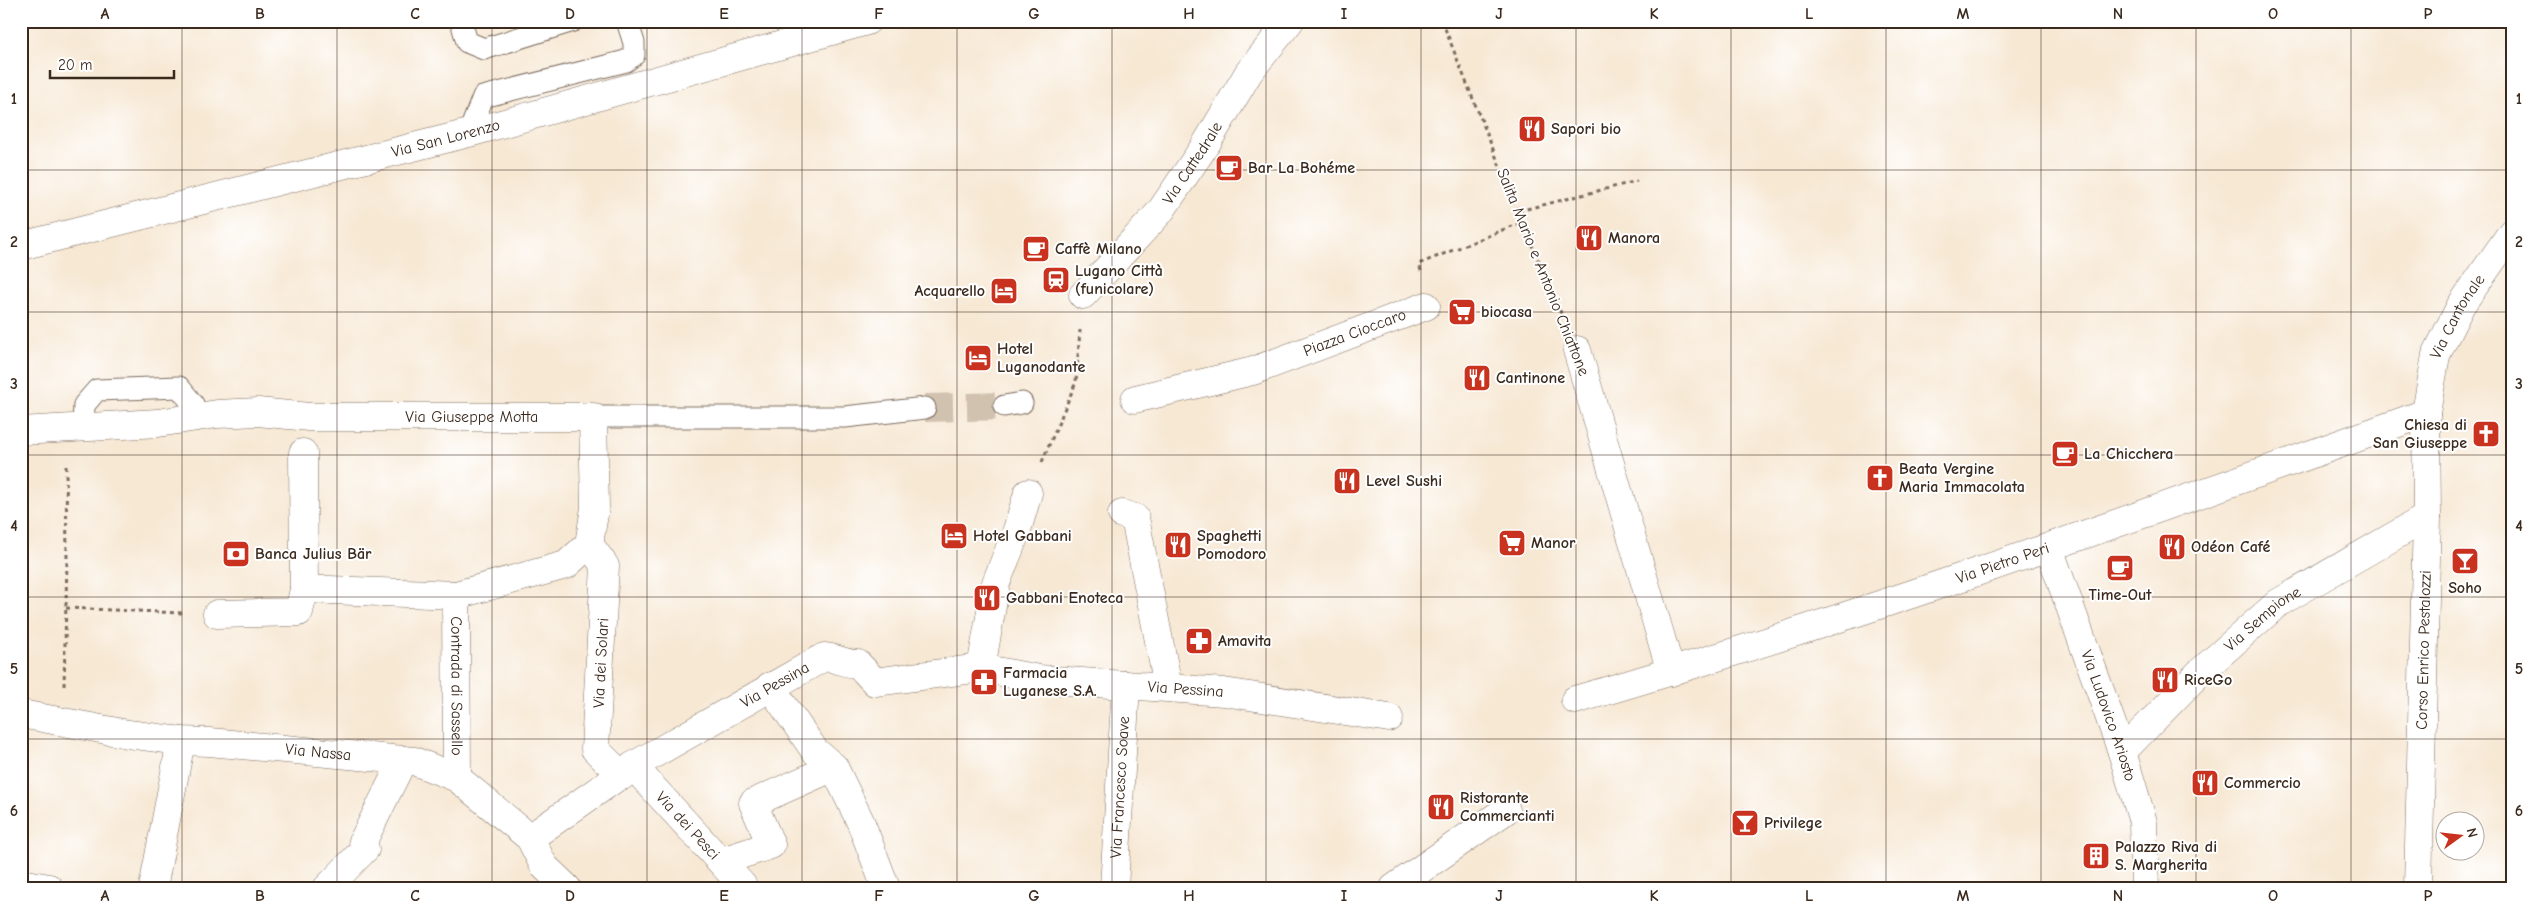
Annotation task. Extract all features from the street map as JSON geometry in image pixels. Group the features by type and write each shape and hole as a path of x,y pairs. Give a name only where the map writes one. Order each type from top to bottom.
{"street":[{"name":"Via San Lorenzo","path":"21,246 469,133 867,21"},
{"name":"Via Cattedrale","path":"1083,295 1160,212 1206,144 1249,72 1290,21"},
{"name":"Via Cantonale","path":"2426,413 2436,355 2461,305 2512,232"},
{"name":"Piazza Cioccaro","path":"1135,399 1254,370 1426,306"},
{"name":"Salita Mario e Antonio Chiattone","path":"1577,350 1671,672"},
{"name":"Via Giuseppe Motta","path":"21,431 176,422 217,414 258,412 316,417 593,417"},
{"name":"Corso Enrico Pestalozzi","path":"2418,888 2427,517 2426,413"},
{"name":"Via Pietro Peri","path":"1575,700 1671,672 2049,548 2426,413"},
{"path":"590,544 595,508 593,417"},
{"path":"217,614 299,612 304,589 303,453"},
{"path":"980,668 996,583 1017,530 1028,493"},
{"path":"1122,514 1135,518 1168,687"},
{"name":"Via Sempione","path":"2122,752 2198,674 2278,603 2427,517"},
{"name":"Contrada di Sassello","path":"304,589 456,595 566,565 590,544"},
{"name":"Via dei Solari","path":"590,544 605,566 596,750 628,771"},
{"name":"Via Ludovico Ariosto","path":"2049,548 2122,752 2143,822 2145,888"},
{"name":"Contrada di Sassello","path":"456,595 457,778"},
{"name":"Via Pessina","path":"530,838 628,771 770,686 824,658 840,658 847,664 858,664 875,682 980,668 1039,679 1224,692 1388,718"},
{"name":"Via Francesco Soave","path":"1106,885 1126,685"},
{"path":"770,686 815,751 834,766 861,823 886,888"},
{"name":"Via Nassa","path":"21,714 181,741 414,761 457,778 530,838 544,866 567,888"},
{"path":"153,888 181,741"},
{"path":"328,888 365,848 363,841 403,760"},
{"path":"722,861 772,845 753,803 834,766"},
{"name":"Via dei Pesci","path":"628,771 722,861 743,886"},
{"path":"1394,888 1506,810"},
{"path":"21,883 49,888"}],"lane":[{"path":"461,21 467,42 484,49 573,21"},
{"path":"469,133 483,97 626,60 634,55 634,43 627,21"},
{"path":"74,428 84,406 97,390 179,387 193,404"},
{"name":"Via Giuseppe Motta","path":"593,417 845,418 925,408"}],"path":[{"name":"Salita Mario e Antonio Chiattone","path":"1442,21 1522,222 1577,350"},
{"path":"1519,211 1637,181"},
{"name":"Piazza Cioccaro","path":"1426,306 1419,264 1522,222"},
{"path":"1028,493 1076,382 1083,295"},
{"path":"63,722 74,428"},
{"path":"66,608 217,614"}],"tunnel":[{"path":"925,408 1004,406"}],"place":[{"name":"Sapori bio","path":"1532,129"},
{"name":"Bar La Bohéme","path":"1229,168"},
{"name":"Manora","path":"1589,238"},
{"name":"Caffè Milano","path":"1036,249"},
{"name":"Lugano Città (funicolare)","path":"1056,280"},
{"name":"Acquarello","path":"1004,291"},
{"name":"biocasa","path":"1462,312"},
{"name":"Hotel Luganodante","path":"978,358"},
{"name":"Cantinone","path":"1477,378"},
{"name":"Chiesa di San Giuseppe","path":"2486,434"},
{"name":"La Chicchera","path":"2065,454"},
{"name":"Beata Vergine Maria Immacolata","path":"1880,478"},
{"name":"Level Sushi","path":"1347,481"},
{"name":"Hotel Gabbani","path":"954,536"},
{"name":"Manor","path":"1512,543"},
{"name":"Spaghetti Pomodoro","path":"1178,545"},
{"name":"Odéon Café","path":"2172,547"},
{"name":"Banca Julius Bär","path":"236,554"},
{"name":"Soho","path":"2465,561"},
{"name":"Time-Out","path":"2120,568"},
{"name":"Gabbani Enoteca","path":"987,598"},
{"name":"Amavita","path":"1199,641"},
{"name":"RiceGo","path":"2165,680"},
{"name":"Farmacia Luganese S.A.","path":"984,682"},
{"name":"Commercio","path":"2205,783"},
{"name":"Ristorante Commercianti","path":"1441,807"},
{"name":"Privilege","path":"1745,823"},
{"name":"Palazzo Riva di S. Margherita","path":"2096,856"}]}
